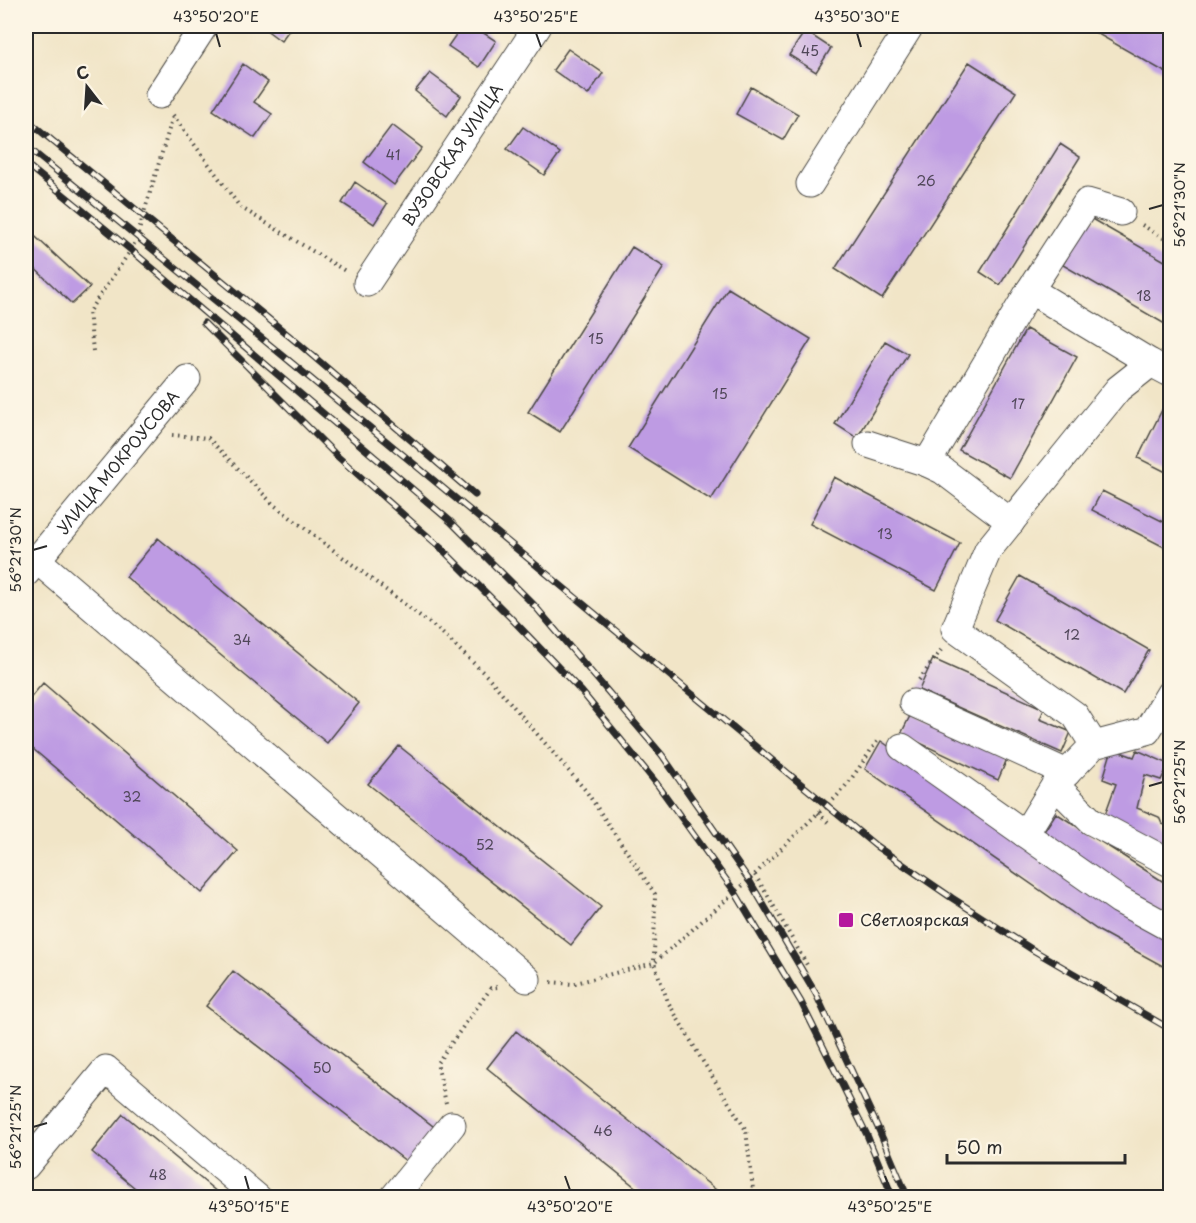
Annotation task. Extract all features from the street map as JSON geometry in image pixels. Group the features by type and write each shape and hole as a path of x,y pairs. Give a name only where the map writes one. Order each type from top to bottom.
{"street":[{"path":"166,105 204,26"},
{"name":"ВУЗОВСКАЯ УЛИЦА","path":"367,284 538,26"},
{"path":"810,184 910,26"},
{"path":"927,463 1030,290 1087,202 1121,212"},
{"path":"1030,290 1161,368"},
{"path":"1094,745 1075,715 955,629 988,550 1118,389 1161,368"},
{"name":"УЛИЦА МОКРОУСОВА","path":"31,567 187,379"},
{"path":"868,444 942,470 1011,522"},
{"path":"31,567 527,979"},
{"path":"1025,834 1061,779 1094,745 1147,731 1170,693"},
{"path":"914,694 1061,779 1091,821 1170,863"},
{"path":"893,740 1119,900 1170,928"},
{"path":"26,1166 106,1070 258,1197"},
{"path":"393,1197 452,1125"}],"path":[{"path":"166,105 240,207 367,284"},
{"path":"93,351 89,311 137,238 166,105"},
{"path":"1121,212 1170,242"},
{"path":"143,432 208,438 274,505 440,631 489,678 586,791 655,894 654,963 668,1002 747,1131 754,1197"},
{"path":"914,694 955,629"},
{"path":"452,1125 437,1063 491,988 527,979 572,984 654,963 828,806 851,778 893,740"},
{"path":"818,813 829,823"},
{"path":"754,875 807,965"}],"building":[{"path":"261,26 292,26 281,41"},
{"path":"462,26 473,26 496,41 479,67 448,46"},
{"path":"1084,26 1170,26 1170,75"},
{"path":"805,31 831,48 816,72 789,55"},
{"path":"568,49 603,73 588,95 553,70"},
{"path":"969,62 1016,92 882,299 835,269"},
{"path":"243,64 268,82 254,102 272,114 255,138 213,110"},
{"path":"430,73 461,96 447,116 415,91"},
{"path":"751,87 798,114 783,140 736,114"},
{"path":"392,125 422,148 394,185 364,162"},
{"path":"523,127 560,153 544,175 507,149"},
{"path":"1060,144 1080,157 1000,285 980,272"},
{"path":"355,182 387,204 374,224 342,203"},
{"path":"1090,218 1170,264 1170,327 1063,265"},
{"path":"26,228 90,287 72,304 26,260"},
{"path":"632,247 664,267 560,432 528,412"},
{"path":"728,288 811,339 711,500 628,448"},
{"path":"1026,329 1077,357 1010,478 959,450"},
{"path":"885,341 908,354 857,438 835,424"},
{"path":"1164,406 1170,409 1170,474 1138,458"},
{"path":"834,477 960,543 936,590 810,524"},
{"path":"1102,491 1170,525 1170,550 1092,510"},
{"path":"158,538 359,703 327,743 126,577"},
{"path":"1020,576 1149,650 1123,694 995,620"},
{"path":"933,659 1044,709 1040,719 1071,732 1062,753 919,690"},
{"path":"43,683 238,851 202,893 26,743 26,703"},
{"path":"911,714 1007,759 998,780 901,734"},
{"path":"881,741 1115,902 1170,935 1170,970 1099,931 865,769"},
{"path":"399,746 601,907 571,945 368,784"},
{"path":"1112,749 1134,757 1137,750 1169,764 1161,780 1145,775 1137,808 1159,817 1162,824 1170,826 1170,850 1103,820 1116,784 1103,779"},
{"path":"1056,813 1170,886 1170,920 1043,833"},
{"path":"233,971 438,1130 411,1165 206,1006"},
{"path":"516,1031 720,1193 716,1198 649,1198 487,1068"},
{"path":"123,1114 224,1198 147,1198 92,1152"}],"railway":[{"path":"26,119 299,344 475,495"},
{"path":"26,146 876,846 1033,950 1170,1029"},
{"path":"26,164 131,250 450,521 534,605 662,755 749,880 816,994 908,1198"},
{"path":"204,323 337,456 441,548 510,617 582,692 657,784 735,892 801,1002 867,1135 893,1198"}],"place":[{"name":"Светлоярская","path":"846,920"}]}
